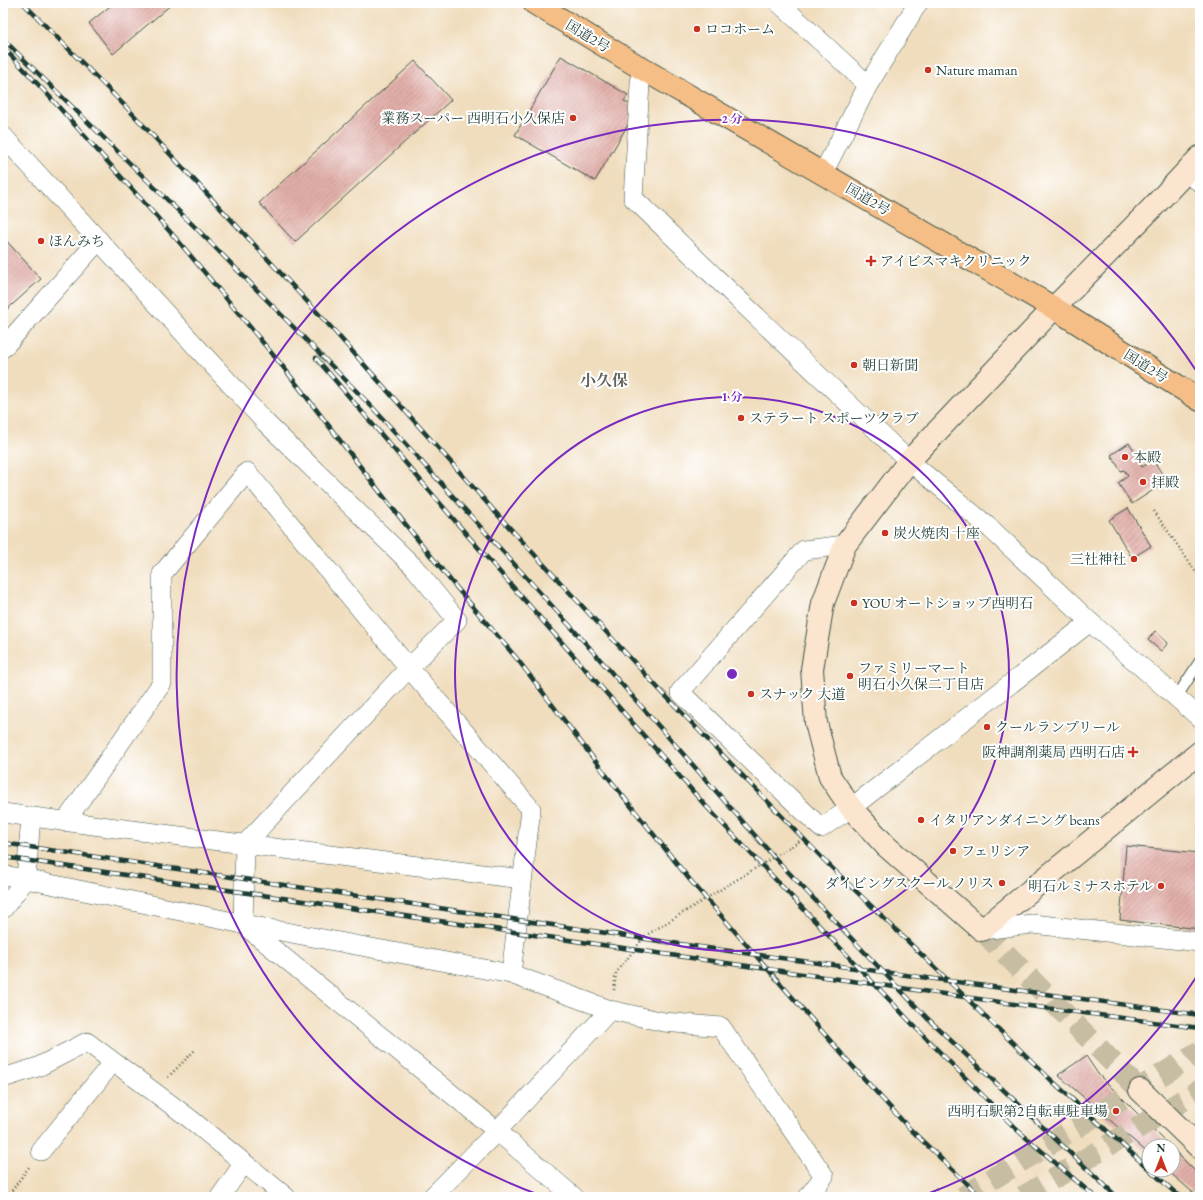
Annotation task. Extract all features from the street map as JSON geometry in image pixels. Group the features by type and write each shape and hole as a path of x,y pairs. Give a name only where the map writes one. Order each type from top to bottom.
{"highway":[{"name":"国道2号","path":"534,3 641,68 1054,308 1200,400"}],"street":[{"path":"822,173 868,85 918,3"},
{"path":"782,4 868,85"},
{"path":"641,68 633,198 909,461 991,529 1090,622 1200,718"},
{"path":"3,136 266,423 414,567 457,620 409,668 245,844 243,924"},
{"path":"1200,157 1193,177 1054,308 909,461 845,545 823,604 812,669 816,723 830,777 850,808 886,846 982,930 1032,924 1200,942"},
{"path":"3,348 98,240"},
{"path":"66,822 162,683 162,574 247,472 409,668 531,809 511,974"},
{"path":"845,545 804,550 680,692 821,828 850,808 1090,622"},
{"path":"982,930 1200,752"},
{"path":"3,813 522,879"},
{"path":"3,909 26,879 31,817"},
{"path":"3,875 243,924 511,974 610,1010 664,1022 721,1027 824,1176 808,1197"},
{"path":"243,924 497,1131 574,1197"},
{"path":"432,1197 497,1131 610,1010"},
{"path":"3,1078 38,1067 87,1042 189,1118 286,1197"},
{"path":"41,1151 113,1062"},
{"path":"1140,1090 1200,1148"},
{"path":"220,1197 244,1163"}],"lane":[{"path":"1176,698 1200,661"}],"path":[{"path":"1154,511 1200,578"},
{"path":"610,1010 616,973 644,936 821,828"},
{"path":"153,1091 195,1050"},
{"path":"7,1197 41,1151"},
{"path":"922,1197 938,1187"}],"building":[{"path":"114,3 173,3 113,54 89,23"},
{"path":"561,56 628,95 624,101 637,109 595,181 515,135"},
{"path":"415,61 451,100 295,242 259,203"},
{"path":"3,237 41,279 3,313"},
{"name":"拝殿","path":"1129,443 1140,459 1138,460 1142,467 1153,460 1167,481 1132,504 1118,483 1128,476 1124,470 1121,471 1111,455"},
{"path":"1128,508 1151,546 1132,558 1109,520"},
{"path":"1155,631 1168,643 1161,651 1148,640"},
{"name":"明石ルミナスホテル","path":"1126,846 1200,853 1200,929 1120,920"},
{"name":"西明石駅第2自転車駐車場","path":"1086,1056 1098,1074 1162,1138 1141,1138 1141,1147 1058,1075"},
{"path":"1181,1157 1200,1176 1200,1197 1198,1197 1176,1178 1181,1178"}],"tunnel":[{"path":"982,930 1140,1090"},
{"path":"963,1197 1200,1051"},
{"path":"1023,1197 1200,1090"}],"railway":[{"path":"23,3 130,111 328,324 496,513 658,688 829,865 1050,1079 1141,1162"},
{"path":"3,39 198,230 373,408 581,638 774,857 927,1018 1117,1197"},
{"path":"3,47 49,96 180,243 284,368 390,505 451,581 518,660 603,771 690,880 848,1061 908,1127 981,1197"},
{"path":"316,358 468,536 704,804 917,1029 1016,1129 1095,1197"},
{"path":"3,843 700,947 1200,1015"},
{"path":"3,857 698,959 1014,1004 1200,1028"},
{"path":"1159,1178 1180,1197"}],"place":[{"name":"ロコホーム","path":"697,29"},
{"name":"Nature maman","path":"928,70"},
{"name":"業務スーパー 西明石小久保店","path":"573,118"},
{"name":"ほんみち","path":"41,241"},
{"name":"アイビスマキクリニック","path":"871,261"},
{"name":"朝日新聞","path":"854,365"},
{"name":"ステラート スポーツクラブ","path":"741,418"},
{"name":"本殿","path":"1125,457"},
{"name":"拝殿","path":"1143,482"},
{"name":"炭火焼肉 十座","path":"885,533"},
{"name":"三社神社","path":"1134,559"},
{"name":"YOU オートショップ西明石","path":"854,603"},
{"name":"ファミリーマート 明石小久保二丁目店","path":"850,676"},
{"name":"スナック 大道","path":"751,694"},
{"name":"クールランプリール","path":"987,727"},
{"name":"阪神調剤薬局 西明石店","path":"1133,752"},
{"name":"イタリアンダイニング beans","path":"921,820"},
{"name":"フェリシア","path":"953,851"},
{"name":"ダイビングスクール ノリス","path":"1002,883"},
{"name":"明石ルミナスホテル","path":"1161,886"},
{"name":"西明石駅第2自転車駐車場","path":"1116,1111"}],"district":[{"name":"小久保","path":"604,380"}]}
